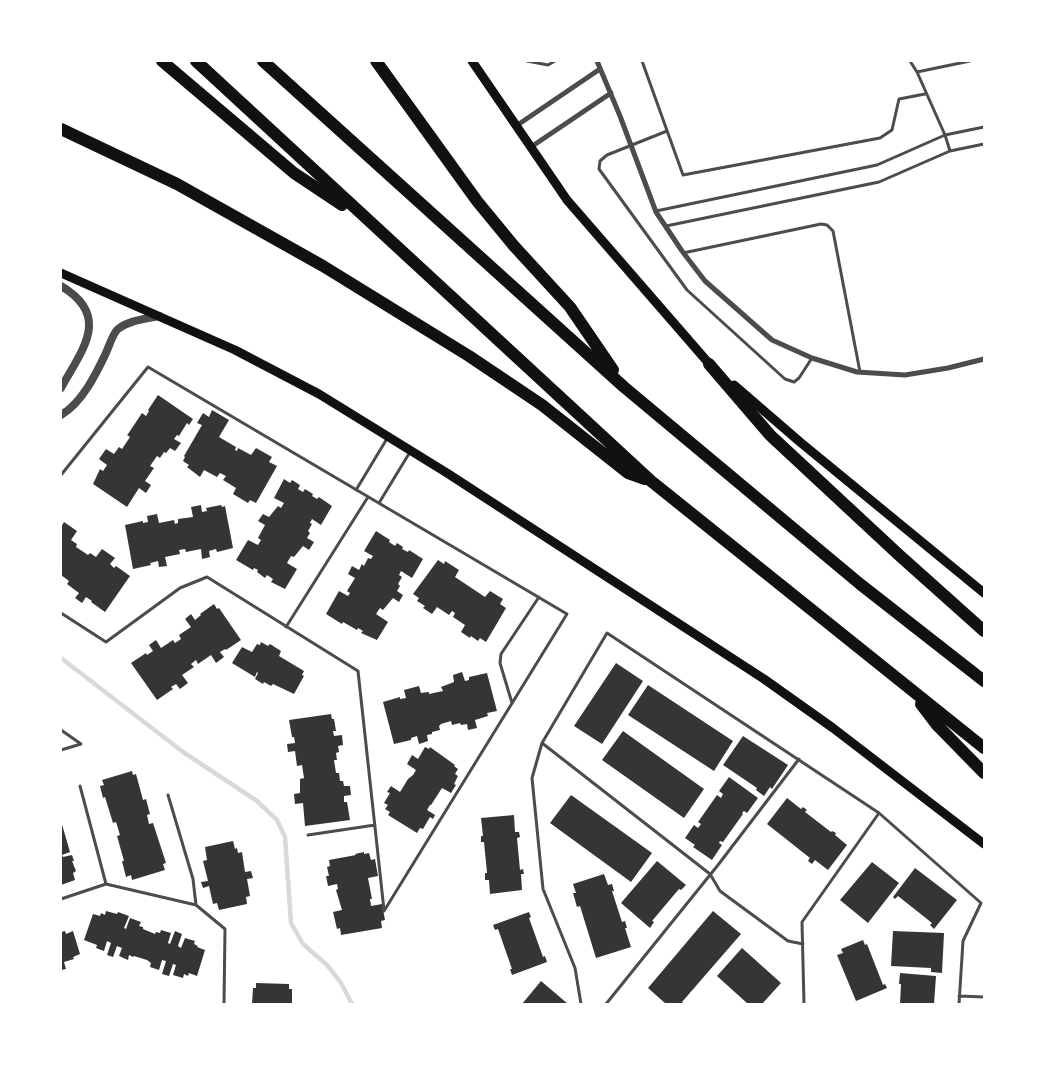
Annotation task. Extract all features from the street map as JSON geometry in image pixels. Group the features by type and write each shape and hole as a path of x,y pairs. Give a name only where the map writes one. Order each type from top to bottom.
{"highway":[{"path":"162,61 294,173 376,228"},
{"path":"196,61 651,481 908,689 984,748"},
{"path":"262,61 624,387 838,565 984,681"},
{"path":"376,61 477,201 514,246 570,307 624,387"},
{"path":"61,129 177,184 323,266 469,356 542,406 628,473 651,481"},
{"path":"709,364 770,435 898,555 984,631"},
{"path":"908,689 937,725 984,773"}],"main road":[{"path":"472,61 567,200 709,364 800,442 984,593"},
{"path":"61,272 235,350 319,394 388,436 764,679 833,728 984,844"}],"street":[{"path":"597,61 656,212 705,281 772,340 812,358 860,372 905,375 948,368 984,359"},
{"path":"516,126 600,69"},
{"path":"531,147 611,93"},
{"path":"61,286 83,303 91,326 88,340 61,388"},
{"path":"61,415 68,411 80,397 102,361 117,329 132,322 159,316"}],"lane":[{"path":"528,61 548,65 555,61"},
{"path":"642,61 682,175 880,138 892,130 899,98 925,94"},
{"path":"910,61 917,72 925,94 945,135 950,152"},
{"path":"917,72 970,61"},
{"path":"656,212 877,165 945,135 984,127"},
{"path":"667,131 607,155 600,160 599,169 687,290 785,379 794,382 799,378 812,358"},
{"path":"666,226 879,182 950,152 984,144"},
{"path":"684,253 821,224 827,225 833,231 860,372"},
{"path":"61,476 148,367 567,614 384,911 358,671 207,577 180,588 106,642 61,613"},
{"path":"356,490 388,436"},
{"path":"379,503 411,451"},
{"path":"286,626 368,497"},
{"path":"512,703 500,663 501,654 539,598"},
{"path":"580,1004 575,968 543,889 532,778 542,743 607,633 879,812 981,902 963,941 959,1004"},
{"path":"61,730 81,744 61,750"},
{"path":"542,743 710,874 720,891 788,941 803,944"},
{"path":"606,1004 799,759"},
{"path":"80,786 106,884"},
{"path":"168,794 193,879 196,905"},
{"path":"804,1004 802,922 879,812"},
{"path":"308,835 375,825"},
{"path":"61,899 106,884 196,905 226,929 224,1004"},
{"path":"959,996 984,997"}],"building":[{"path":"158,395 193,419 189,425 187,423 179,436 177,435 174,439 181,443 175,451 170,448 160,458 157,456 150,466 154,468 145,481 151,485 146,493 139,488 127,507 93,484 100,469 103,471 107,465 99,459 106,449 114,454 119,447 122,449 130,437 127,435 142,413 146,416"},
{"path":"212,410 229,420 219,437 236,447 235,450 237,451 238,448 251,455 256,448 272,457 269,462 277,466 256,503 250,500 248,503 233,494 236,488 223,480 226,476 220,473 217,477 204,470 200,477 187,467 189,465 183,461 202,425 197,423 203,413 209,417"},
{"path":"284,479 290,483 292,480 300,485 298,489 303,492 305,489 313,494 312,496 317,499 319,497 332,506 321,525 312,519 310,523 312,524 308,531 310,533 307,538 314,542 309,550 303,546 294,557 291,556 287,563 297,569 285,589 271,582 273,579 267,575 265,578 257,572 258,570 254,568 253,570 236,560 248,540 258,545 261,540 258,538 265,525 258,521 263,514 269,517 278,506 281,508 284,503 274,498"},
{"path":"201,505 202,512 207,511 206,508 225,506 233,548 217,552 216,549 209,551 210,557 202,559 201,549 186,552 185,549 179,550 180,554 165,557 167,566 159,567 158,561 150,563 151,565 133,569 125,525 143,521 143,523 148,522 147,516 157,514 159,523 174,520 175,524 178,523 178,519 193,517 191,507"},
{"path":"64,522 77,531 71,540 77,544 76,547 88,555 90,553 96,557 102,549 115,558 110,564 114,568 116,566 130,576 105,612 86,597 82,603 75,598 79,593 67,584 69,581 61,575 61,527"},
{"path":"376,531 390,540 389,542 395,546 397,543 403,547 402,549 408,552 409,550 423,559 412,578 401,571 399,575 402,577 397,591 403,595 399,602 393,598 383,610 380,608 376,614 388,622 377,640 361,633 363,631 358,628 357,630 343,622 342,624 326,614 339,591 348,596 350,593 347,591 355,578 348,574 352,566 359,570 362,564 364,566 368,558 371,559 373,556 364,551"},
{"path":"438,560 444,564 445,561 459,570 455,577 485,597 490,591 503,599 500,604 506,608 486,642 480,638 478,641 471,636 470,638 461,632 465,625 453,617 455,613 452,611 449,615 437,607 432,614 417,601 419,598 413,594"},
{"path":"214,604 217,609 219,608 241,640 220,652 224,657 216,663 211,655 198,664 196,660 191,664 194,667 182,675 188,683 180,689 176,684 171,687 173,689 157,700 131,663 146,653 147,655 153,651 149,645 156,640 161,648 173,640 175,643 181,639 179,635 191,627 185,619 191,614 195,620"},
{"path":"261,642 268,646 270,644 281,651 279,656 304,671 302,675 304,676 294,694 273,684 271,686 264,682 263,684 255,679 257,672 255,677 232,663 242,647 252,652 257,644 260,645"},
{"path":"616,663 643,681 602,744 574,726"},
{"path":"462,672 465,681 469,680 469,677 487,673 497,711 487,713 488,716 475,720 477,728 468,730 467,724 452,725 451,721 441,724 439,726 440,730 427,735 428,741 419,744 417,736 411,738 411,740 394,744 383,702 400,697 400,699 406,698 404,690 419,686 421,693 429,692 429,694 443,691 441,687 454,682 453,675"},
{"path":"648,685 733,741 714,771 628,715"},
{"path":"331,714 336,731 333,731 334,736 342,735 343,745 338,746 337,760 334,760 336,773 339,773 340,781 343,781 344,786 350,786 351,795 344,796 344,802 347,802 350,820 305,826 303,803 295,804 294,794 300,793 300,779 304,778 302,765 297,766 295,751 288,752 287,744 295,743 289,720"},
{"path":"623,731 704,789 684,818 602,760"},
{"path":"743,736 788,765 772,789 770,787 764,796 756,790 757,788 723,765"},
{"path":"425,747 429,749 430,747 455,765 458,769 455,774 458,776 454,784 456,785 451,793 442,788 427,810 435,815 433,819 430,817 423,829 420,828 417,833 388,815 390,812 385,809 388,805 384,803 390,793 387,792 391,786 400,792 408,779 413,775 416,770 407,764 412,755 418,759"},
{"path":"132,771 133,775 136,774 143,800 146,799 150,814 147,815 149,824 153,823 166,863 163,864 165,870 132,880 131,875 126,877 117,836 120,835 116,822 113,823 100,786 104,785 102,780"},
{"path":"729,777 758,798 747,813 744,811 742,813 723,842 720,841 719,843 722,845 712,860 693,847 695,845 685,838 694,825 698,828 701,824 698,822 717,795 721,798 723,794 719,791"},
{"path":"571,795 652,853 631,882 550,823"},
{"path":"787,798 801,809 803,807 807,810 805,812 831,832 836,833 835,835 847,845 828,870 815,860 812,864 808,861 810,858 767,824"},
{"path":"514,815 515,832 519,832 520,837 517,838 520,870 523,869 524,874 521,874 522,890 490,894 489,880 485,880 485,873 487,873 484,842 481,842 481,836 483,836 481,818"},
{"path":"61,821 70,852 62,855 63,857 72,855 76,871 73,873 75,880 61,885"},
{"path":"233,841 238,853 242,852 245,872 251,871 253,878 247,879 250,896 246,897 247,904 219,910 217,903 213,904 209,886 203,888 201,882 208,881 203,861 207,860 205,847"},
{"path":"364,852 364,854 369,853 371,860 375,859 378,876 368,878 372,899 370,899 371,906 382,904 385,920 381,921 382,928 341,935 340,928 337,929 333,912 342,910 336,890 338,889 337,884 328,886 326,876 329,876 327,867 330,866 329,860"},
{"path":"657,861 686,885 681,890 679,889 652,921 654,922 650,928 621,903"},
{"path":"872,862 899,883 868,923 840,900"},
{"path":"915,868 957,900 934,929 930,925 932,923 898,896 895,899 893,897"},
{"path":"604,874 608,885 612,884 614,891 612,891 622,922 625,921 627,928 625,928 631,947 596,958 580,906 577,907 573,893 576,893 573,884"},
{"path":"106,911 117,914 118,912 129,916 124,928 126,929 130,918 141,922 139,926 155,934 156,932 160,933 161,930 171,933 168,943 170,944 175,931 182,934 178,946 181,948 185,938 195,941 194,944 197,947 205,950 197,976 189,973 188,976 184,974 183,978 173,975 176,965 173,964 169,976 162,974 166,961 162,960 159,970 150,967 151,963 147,960 129,955 128,960 119,956 122,948 117,946 113,957 107,955 111,943 107,941 104,951 96,948 97,945 84,940 93,914 100,916 101,913 105,915"},
{"path":"713,911 741,934 682,1002 684,1004 666,1004 648,988"},
{"path":"529,912 531,917 529,918 543,957 545,956 547,962 512,975 510,969 512,969 498,929 495,930 493,925"},
{"path":"65,931 66,934 73,931 80,954 73,957 74,959 64,962 66,969 61,970 61,932"},
{"path":"893,931 944,933 942,973 931,972 931,968 891,966"},
{"path":"863,940 865,945 867,944 883,985 885,984 887,988 856,1001 837,955 843,953 841,949"},
{"path":"742,948 781,983 762,1004 748,1004 717,976"},
{"path":"900,973 936,976 934,1004 900,1004"},
{"path":"541,981 568,1004 522,1004"},
{"path":"256,983 289,984 289,989 292,989 292,1004 252,1004 253,988 256,988"}],"waterway":[{"path":"61,658 183,752 257,801 277,820 285,837 291,923 303,944 327,965 341,983 352,1004"}]}
